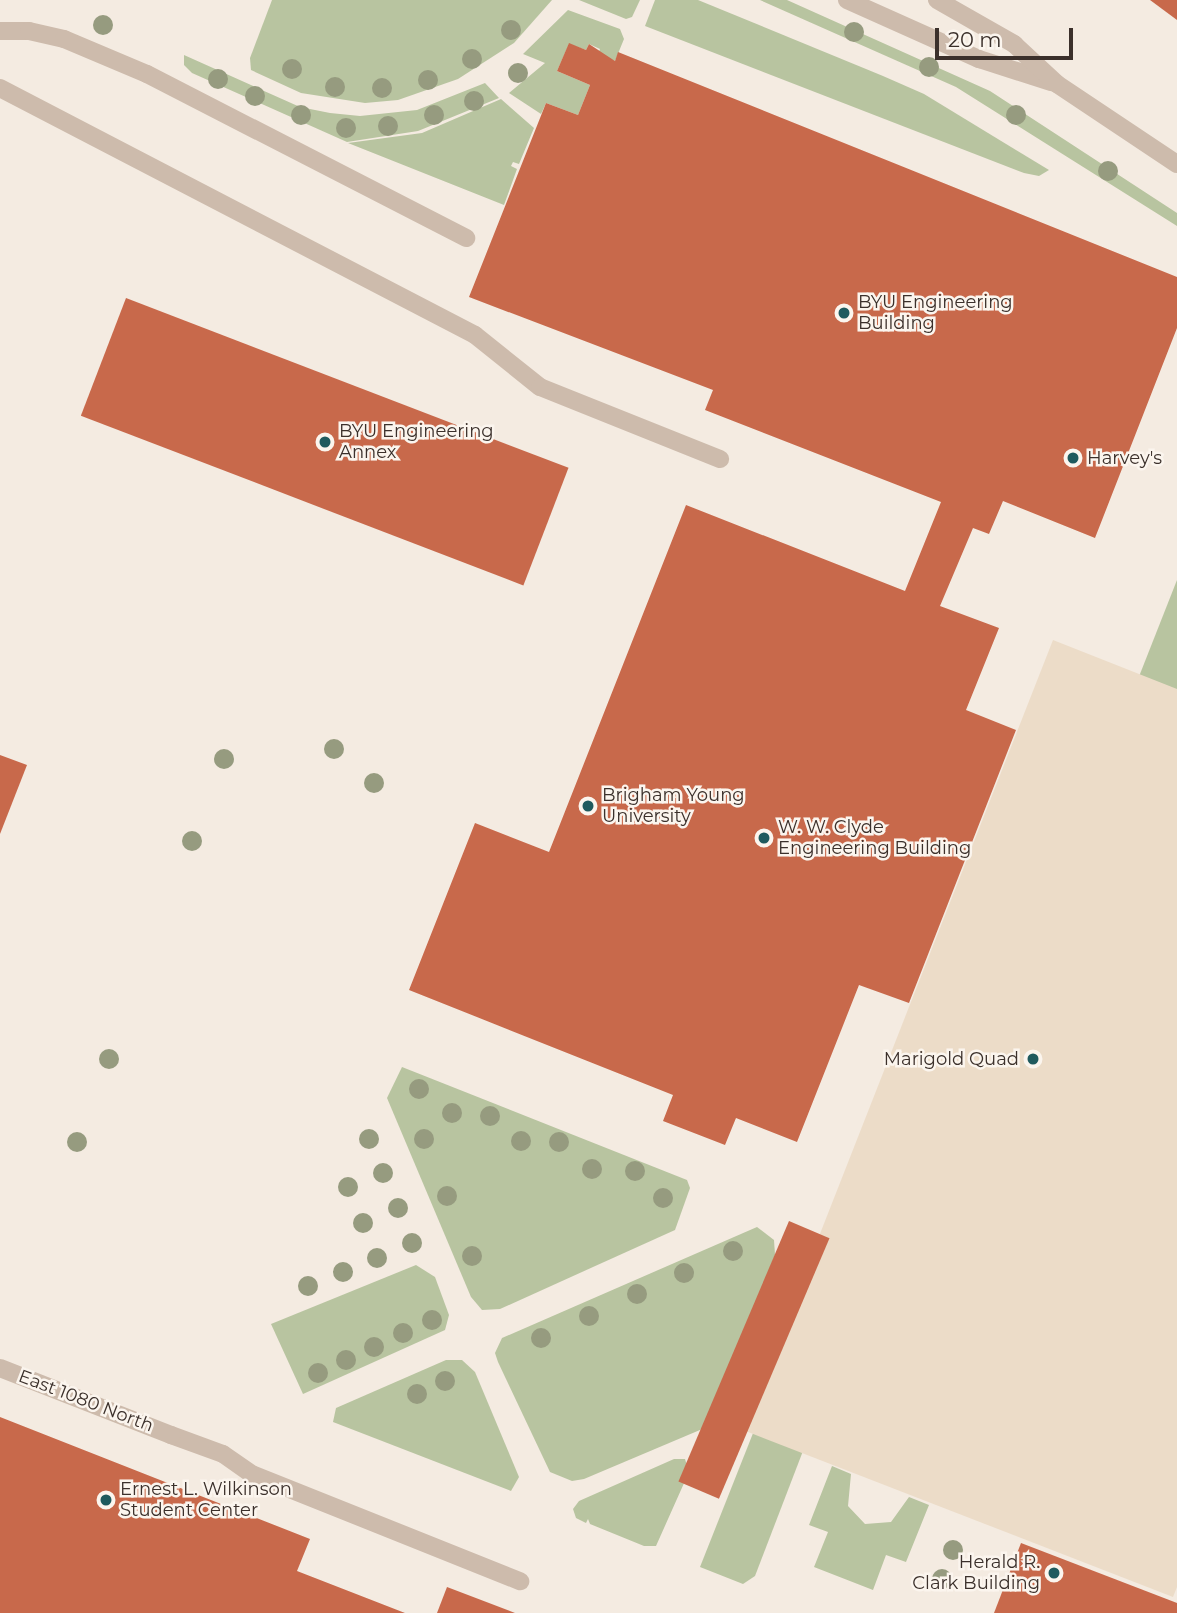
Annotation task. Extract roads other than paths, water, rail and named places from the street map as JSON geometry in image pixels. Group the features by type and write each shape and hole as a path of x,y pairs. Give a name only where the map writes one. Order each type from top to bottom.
{"street":[{"path":"847,0 979,59 1057,85"},
{"path":"937,0 1014,44 1057,85 1177,164"},
{"path":"0,31 29,31 65,39 147,74 466,238"},
{"path":"0,88 475,335 540,387 720,459"},
{"name":"East 1080 North","path":"0,1368 223,1454 252,1474 520,1581"}],"place":[{"name":"BYU Engineering Building","path":"844,313"},
{"name":"BYU Engineering Annex","path":"325,442"},
{"name":"Harvey's","path":"1073,458"},
{"name":"Brigham Young University","path":"588,806"},
{"name":"W. W. Clyde Engineering Building","path":"764,838"},
{"name":"Marigold Quad","path":"1033,1059"},
{"name":"Ernest L. Wilkinson Student Center","path":"106,1500"},
{"name":"Herald R. Clark Building","path":"1054,1573"}]}
